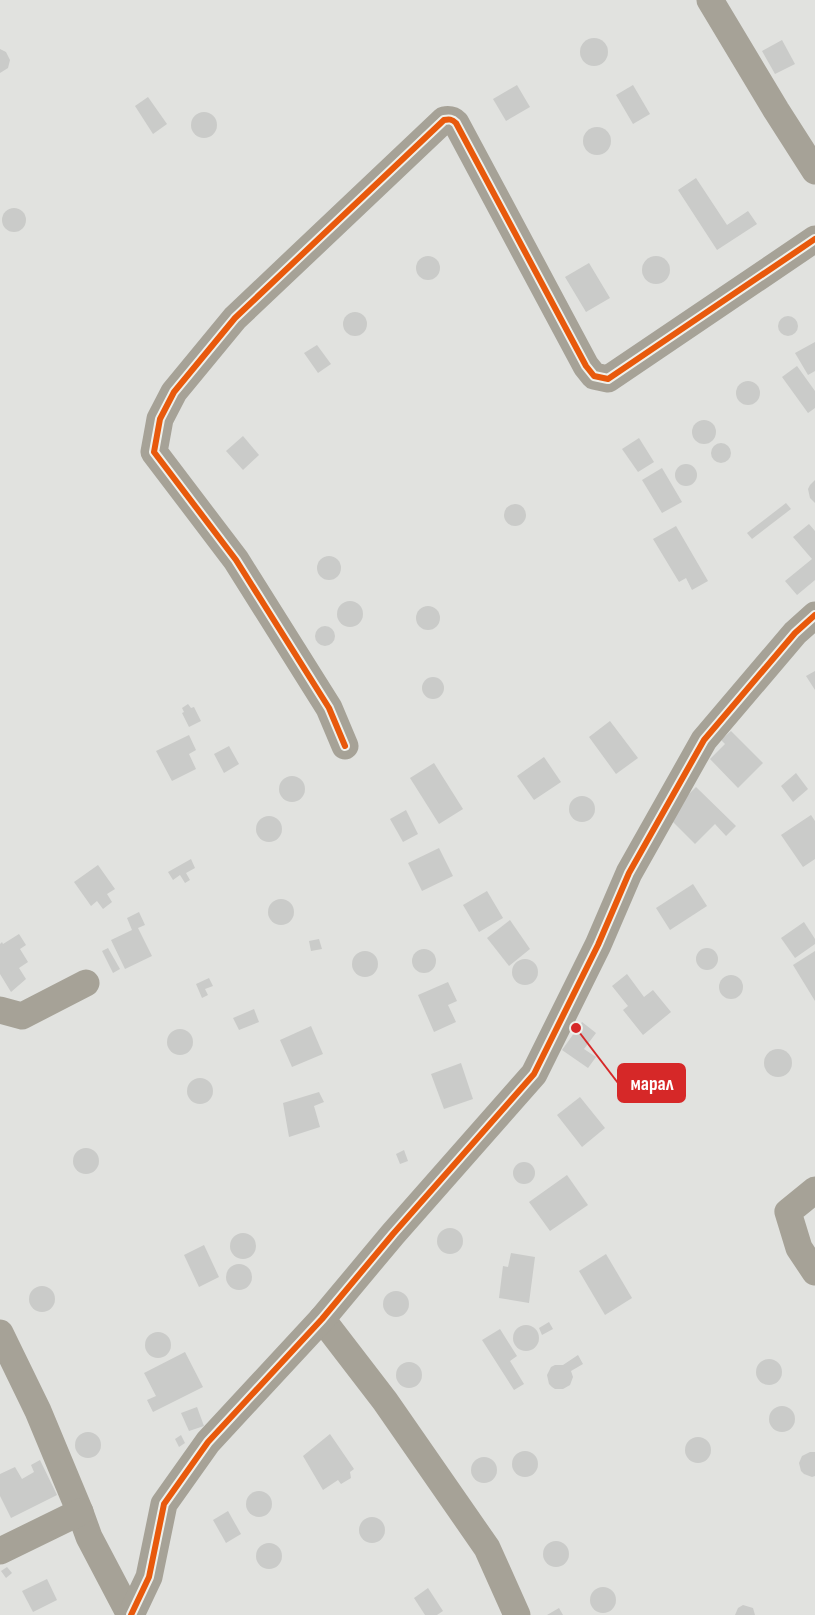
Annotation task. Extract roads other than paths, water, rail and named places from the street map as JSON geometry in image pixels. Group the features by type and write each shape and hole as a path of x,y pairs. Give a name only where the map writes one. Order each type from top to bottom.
{"street":[{"path":"710,0 815,171"},
{"path":"345,746 329,708 236,560 154,452 160,419 174,392 235,318 444,120 448,119 456,123 586,366 594,376 608,379 815,238"},
{"path":"130,1615 149,1577 164,1504 208,1442 322,1319 393,1234 534,1074 598,945 629,873 704,740 795,633 815,615"},
{"path":"0,1010 22,1016 86,983"},
{"path":"815,1190 788,1212 800,1248 815,1272"},
{"path":"322,1319 385,1401 487,1548 517,1615"},
{"path":"0,1333 38,1411 89,1537 130,1615"},
{"path":"0,1551 80,1512"}],"place":[{"name":"марал","path":"576,1028"}]}
